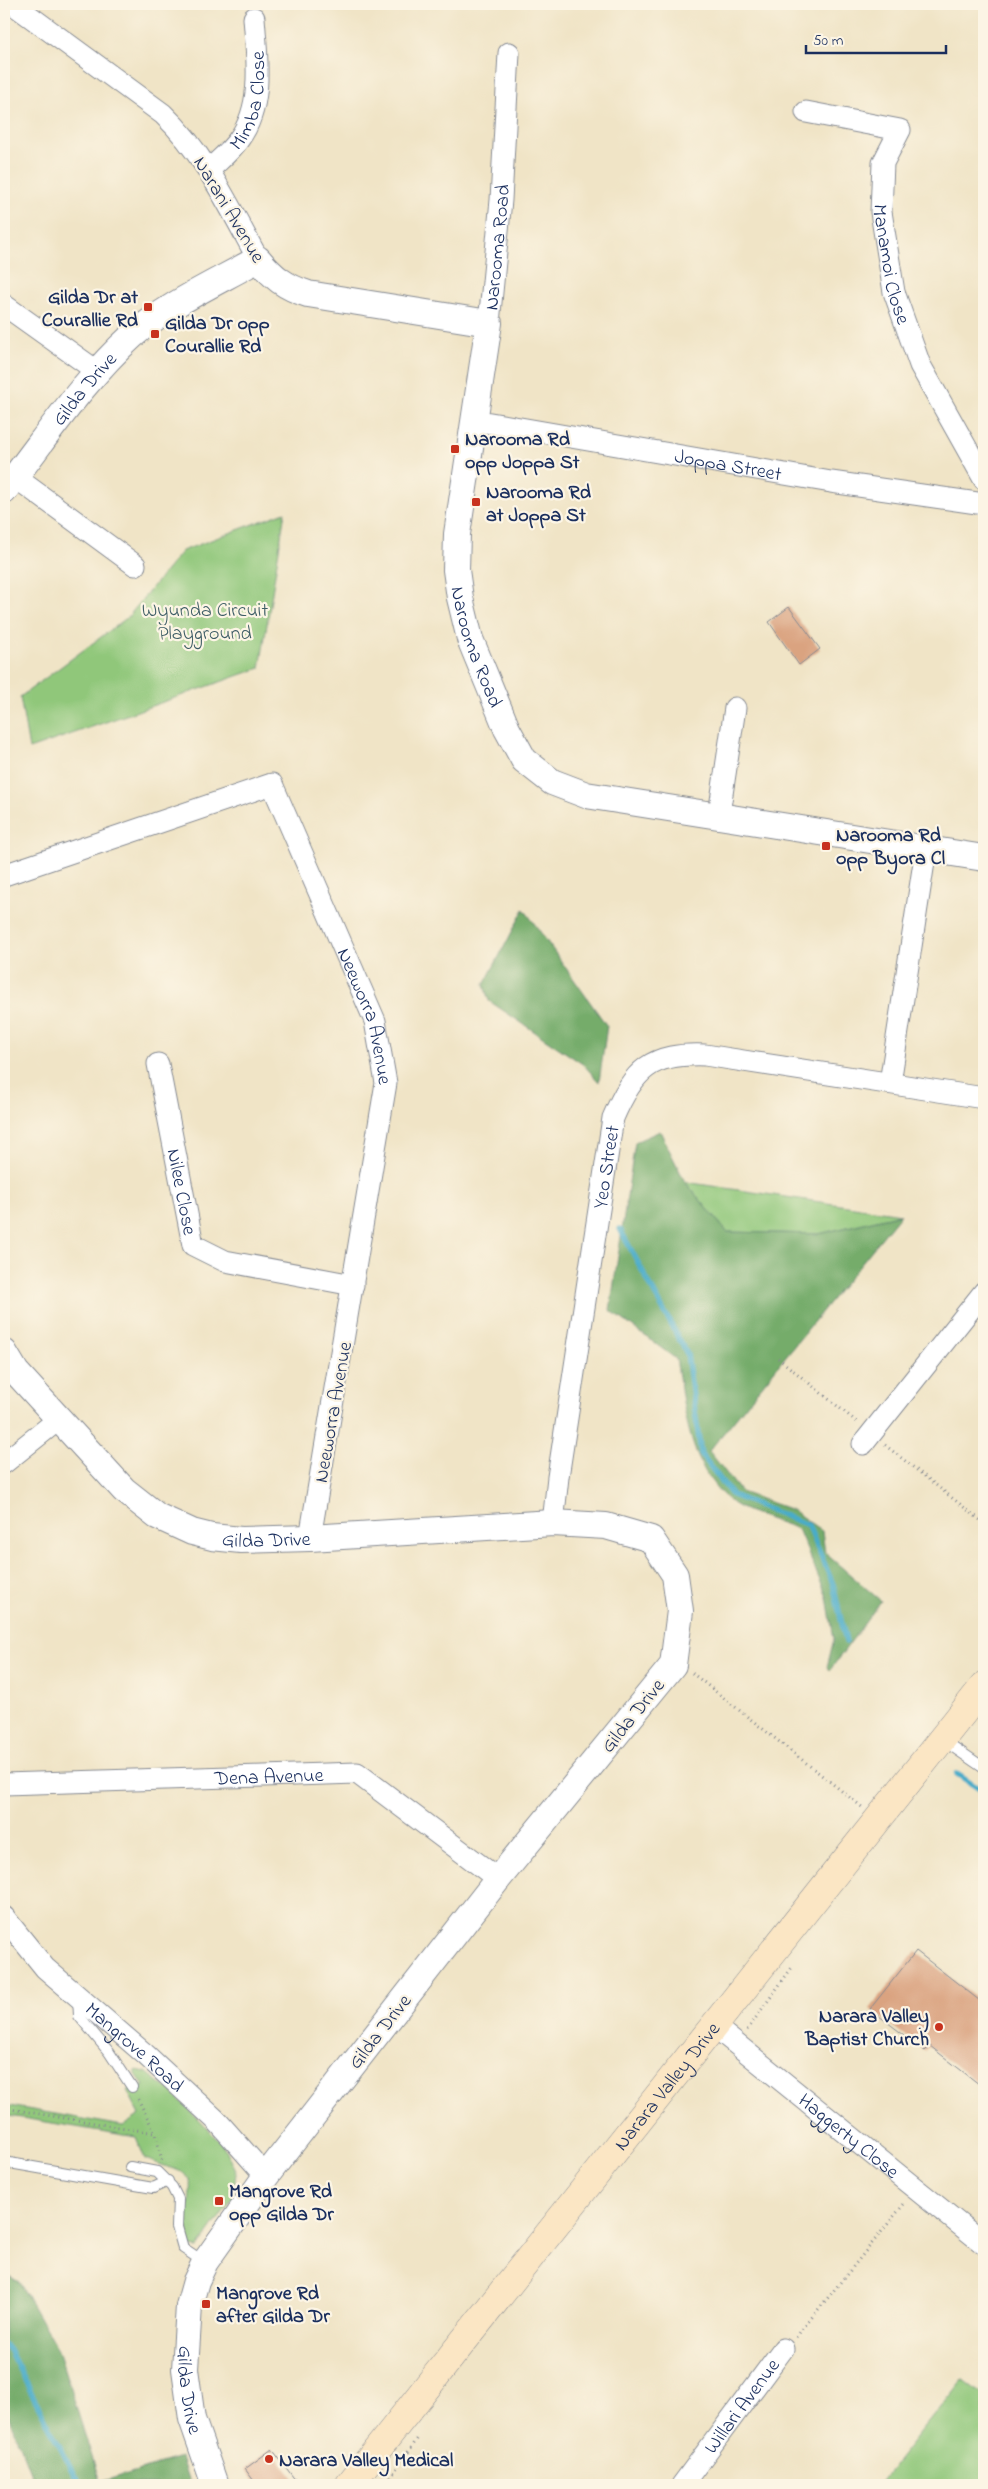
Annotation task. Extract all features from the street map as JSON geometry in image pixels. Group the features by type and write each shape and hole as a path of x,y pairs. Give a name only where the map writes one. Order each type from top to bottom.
{"main road":[{"name":"Narara Valley Drive","path":"349,2485 984,1686"}],"street":[{"name":"Narani Avenue","path":"13,4 163,114 176,126 209,170 258,259 278,281 292,290 308,294 489,323"},
{"name":"Mimba Close","path":"209,170 240,138 252,110 258,62 254,18"},
{"name":"Narooma Road","path":"509,53 500,200 489,323 458,525 456,570 470,639 515,745 524,760 536,772 568,790 984,858"},
{"name":"Manamoi Close","path":"806,112 900,130 883,163 881,212 894,292 920,365 984,479"},
{"name":"Gilda Drive","path":"9,484 98,372 133,335 148,324 258,259"},
{"path":"4,305 98,372"},
{"name":"Joppa Street","path":"473,420 831,482 984,504"},
{"path":"9,484 135,565"},
{"path":"719,814 735,708"},
{"name":"Neeworra Avenue","path":"4,875 272,784 375,1021 386,1083 310,1538"},
{"path":"890,1083 926,849"},
{"name":"Yeo Street","path":"553,1522 558,1477 613,1118 623,1095 632,1083 654,1062 666,1056 684,1054 730,1058 984,1098"},
{"name":"Nilee Close","path":"158,1064 194,1245 225,1262 353,1285"},
{"path":"867,1439 984,1292"},
{"name":"Gilda Drive","path":"4,1352 16,1372 124,1490 140,1505 175,1526 212,1537 241,1540 310,1538 553,1522 606,1526 650,1539 675,1575 680,1611 673,1665 498,1879 266,2176 205,2262 196,2281 189,2306 185,2369 192,2419 215,2485"},
{"path":"4,1463 59,1419"},
{"name":"Dena Avenue","path":"4,1784 357,1773 498,1879"},
{"name":"Mangrove Road","path":"4,1916 45,1968 146,2055 217,2121 266,2176"},
{"name":"Haggerty Close","path":"714,2026 984,2244"},
{"name":"Willari Avenue","path":"682,2485 783,2349"}],"lane":[{"path":"942,1739 984,1768"},
{"path":"78,1996 79,2016 109,2052 132,2087"},
{"path":"4,2162 153,2188 168,2181"},
{"path":"130,2167 157,2172 168,2181 178,2199 177,2227 182,2248 205,2262"}],"path":[{"path":"778,1358 867,1439 984,1523"},
{"path":"674,1659 878,1819"},
{"path":"132,2087 155,2133 168,2181"},
{"path":"4,2108 155,2133"},
{"path":"783,2349 802,2332 917,2189"}],"green space":[{"name":"Wyunda Circuit Playground","path":"285,512 260,668 29,749 20,697 128,617 182,551"},
{"path":"524,909 607,1026 599,1082 584,1065 489,1001 484,985"},
{"path":"660,1131 685,1182 727,1232 819,1234 901,1214 709,1451 741,1492 792,1510 822,1531 825,1553 881,1601 830,1670 827,1667 834,1639 827,1597 798,1529 736,1505 717,1488 697,1455 686,1417 676,1359 610,1310 635,1142"},
{"path":"685,1182 901,1214 819,1234 727,1232"},
{"path":"136,2070 146,2072 173,2093 223,2145 236,2173 233,2198 198,2248 190,2247 188,2238 187,2221 190,2179 182,2172 145,2159 136,2137 4,2115 4,2105 123,2126 140,2115 127,2090 144,2086 136,2074"},
{"path":"4,2273 19,2282 58,2350 100,2482 181,2458 190,2485 35,2485 4,2405"},
{"path":"962,2380 984,2397 984,2485 878,2485"}],"building":[{"path":"789,607 820,649 799,665 769,622"},
{"name":"Narara Valley Baptist Church","path":"916,1951 984,2004 984,2088 930,2046 925,2051 870,2009"},
{"name":"Narara Valley Medical","path":"272,2449 299,2485 257,2485 245,2469"}],"waterway":[{"path":"620,1229 687,1354 701,1454 732,1495 808,1525 833,1584 846,1642"},
{"path":"957,1774 984,1792"},
{"path":"4,2344 9,2350 80,2485"}],"place":[{"name":"Gilda Dr at Courallie Rd","path":"148,307"},
{"name":"Gilda Dr opp Courallie Rd","path":"155,334"},
{"name":"Narooma Rd opp Joppa St","path":"455,449"},
{"name":"Narooma Rd at Joppa St","path":"476,502"},
{"name":"Narooma Rd opp Byora Cl","path":"826,846"},
{"name":"Narara Valley Baptist Church","path":"939,2027"},
{"name":"Mangrove Rd opp Gilda Dr","path":"219,2201"},
{"name":"Mangrove Rd after Gilda Dr","path":"206,2304"},
{"name":"Narara Valley Medical","path":"269,2459"}]}
